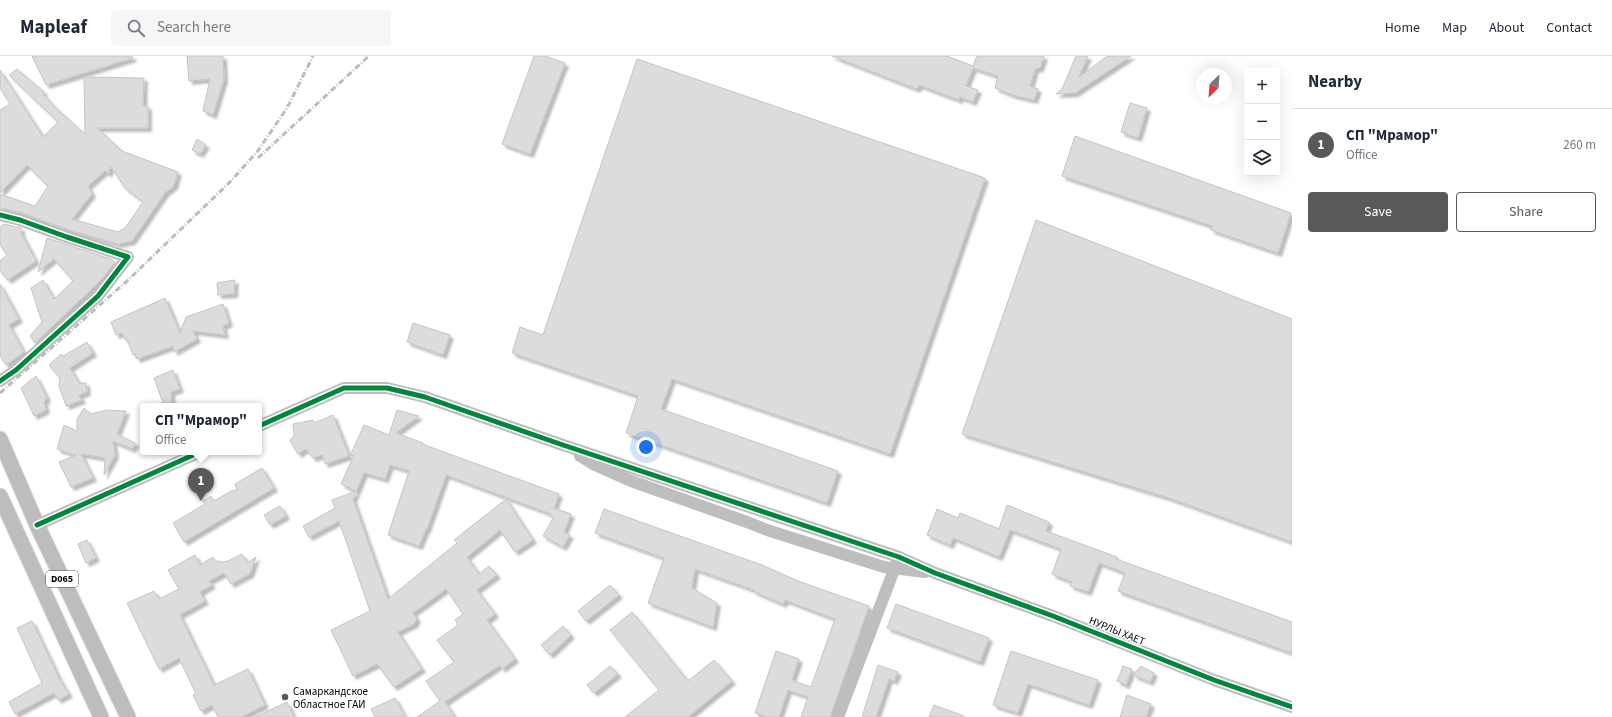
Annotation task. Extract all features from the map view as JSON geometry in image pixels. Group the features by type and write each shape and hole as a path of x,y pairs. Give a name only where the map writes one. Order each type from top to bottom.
{"main road":[{"name":"D065","path":"0,439 37,525 128,717"},
{"name":"D065","path":"0,496 101,717"}],"street":[{"path":"0,214 128,257 98,296 16,370 0,381"},
{"name":"НУРЛЫ ХАЕТ","path":"262,425 344,388 387,388 425,397 560,444 593,464 631,481 767,530 884,567 897,563 936,573 1053,616 1214,680 1292,707"},
{"path":"37,525 193,455"},
{"path":"838,717 897,563"}],"building":[{"path":"32,56 132,56 133,58 46,85"},
{"path":"187,56 223,56 224,79 213,115 203,111 210,79 189,81"},
{"path":"534,56 545,56 565,63 530,154 502,144"},
{"path":"832,56 947,56 973,66 977,56 1044,56 1040,68 1035,69 1030,86 1038,89 1034,100 1013,95 995,88 998,76 973,68 966,86 978,90 973,102 960,97 959,100 919,85 917,89"},
{"path":"1076,56 1088,56 1079,77 1107,56 1131,56 1075,93 1056,94 1062,89"},
{"path":"637,59 985,178 890,454 672,379 661,409 838,471 827,503 626,433 638,396 512,353 520,327 543,335"},
{"path":"17,69 44,92 43,94 56,108 85,134 84,77 144,78 143,106 148,106 148,128 97,128 122,151 178,172 174,186 165,193 132,241 118,244 69,230 22,213 0,208 0,194 35,206 48,186 27,165 0,193 0,110 10,104 0,88 0,70 43,137 58,122 9,75","holes":["111,167 125,188 143,202 125,228 118,232 72,219 92,194 88,186 105,171 108,174"]},
{"path":"1130,103 1147,108 1138,138 1121,132"},
{"path":"1075,136 1291,213 1278,253 1211,230 1212,226 1062,176"},
{"path":"197,139 206,145 200,154 192,150"},
{"path":"1036,220 1292,319 1292,542 1169,498 962,434"},
{"path":"4,224 21,228 21,233 36,261 8,280 0,271 0,261 7,255 0,245 0,227"},
{"path":"47,238 111,259 115,262 102,279 35,343 30,336 42,322 31,288 43,280 54,299 73,281 54,259 38,272"},
{"path":"235,280 234,294 218,295 217,283"},
{"path":"0,284 19,319 9,325 24,352 6,365 0,356"},
{"path":"165,298 180,333 186,317 223,304 229,323 223,326 225,335 193,331 197,339 174,352 173,346 137,359 135,353 133,355 127,339 125,340 122,333 116,335 111,322"},
{"path":"413,323 450,335 443,355 407,342"},
{"path":"87,342 93,353 70,368 79,383 86,383 87,392 79,395 82,400 66,406 59,386 60,378 49,365 61,354 63,356"},
{"path":"173,370 180,389 171,392 172,403 163,403 154,378"},
{"path":"36,376 47,398 44,402 46,410 34,416 21,388"},
{"path":"84,408 91,414 107,410 126,411 117,434 135,443 132,449 113,441 115,455 104,475 105,458 81,454 93,478 71,487 59,462 76,455 57,449 64,425 77,431 77,419"},
{"path":"397,410 419,416 396,433 559,494 554,508 571,514 564,532 570,535 563,547 543,536 553,518 550,516 551,514 446,475 427,529 419,546 388,535 409,471 390,465 385,479 364,473 353,499 388,599 457,543 454,540 506,499 533,540 515,552 500,530 467,557 479,574 489,566 497,575 477,590 495,614 487,620 515,659 502,669 500,665 445,702 455,717 417,717 440,701 426,681 454,662 437,640 458,625 455,620 463,614 446,589 413,613 417,619 414,624 398,632 422,669 394,687 377,664 353,676 331,630 370,611 339,521 309,537 303,526 335,508 332,500 356,491 341,484 354,455 350,456 364,425 389,435"},
{"path":"333,415 349,456 325,464 322,455 313,458 306,449 298,454 290,441 294,435 293,424 313,420 314,423"},
{"path":"262,468 274,488 184,542 173,523 205,504 203,501 211,496 214,501 231,491 237,490 235,484"},
{"path":"1007,505 1049,522 1046,531 1117,557 1116,559 1292,622 1292,653 1118,591 1125,573 1099,563 1088,592 1070,586 1072,582 1052,574 1061,549 1010,530 999,557 953,538 950,545 927,535 937,509 958,518 960,513 999,529"},
{"path":"280,506 286,516 270,525 264,515"},
{"path":"604,509 762,565 798,581 869,606 830,717 801,717 808,697 788,690 779,717 767,717 755,713 776,651 799,659 792,680 811,687 835,619 785,600 783,604 753,591 754,590 695,569 692,588 717,603 713,627 648,603 664,558 595,533"},
{"path":"87,540 96,558 86,563 78,544"},
{"path":"242,554 247,563 256,557 250,574 231,584 224,573 209,581 212,585 200,592 205,601 180,615 214,685 248,669 265,705 241,717 218,717 212,705 201,711 193,695 196,694 179,658 159,669 127,603 154,591 159,599 179,589 168,570 195,555 200,565 213,557 216,561 222,562 228,561"},
{"path":"610,585 619,595 586,621 578,611"},
{"path":"896,604 989,638 980,662 887,628"},
{"path":"632,612 688,681 714,660 732,681 688,717 625,717 659,690 610,630"},
{"path":"32,621 59,678 69,694 58,700 54,693 15,714 9,702 42,683 17,628"},
{"path":"563,626 571,635 550,655 541,645"},
{"path":"1011,651 1098,680 1089,705 1028,684 1018,713 993,705"},
{"path":"878,665 898,672 894,681 889,679 876,717 862,717"},
{"path":"610,666 618,674 594,693 587,685"},
{"path":"1123,666 1132,669 1126,685 1117,681"},
{"path":"1141,666 1154,673 1150,682 1133,675"},
{"path":"1127,695 1151,704 1146,717 1120,717"},
{"path":"395,698 405,717 375,717 371,709"},
{"path":"287,702 294,717 255,717"},
{"path":"934,705 964,716 964,717 929,717"}],"railway":[{"path":"0,393 126,282 229,183 257,152 287,108 313,56"},
{"path":"258,158 369,56"}],"cycle path":[{"path":"0,215 20,220 128,257 98,296 16,370 0,381"},
{"path":"262,425 344,388 387,388 425,397 560,444 899,557 935,573 1053,616 1214,680 1292,707"},
{"path":"37,525 193,455"}],"place":[{"name":"СП \"Мрамор\"","path":"201,501"},
{"name":"Самаркандское Областное ГАИ","path":"285,697"}]}
